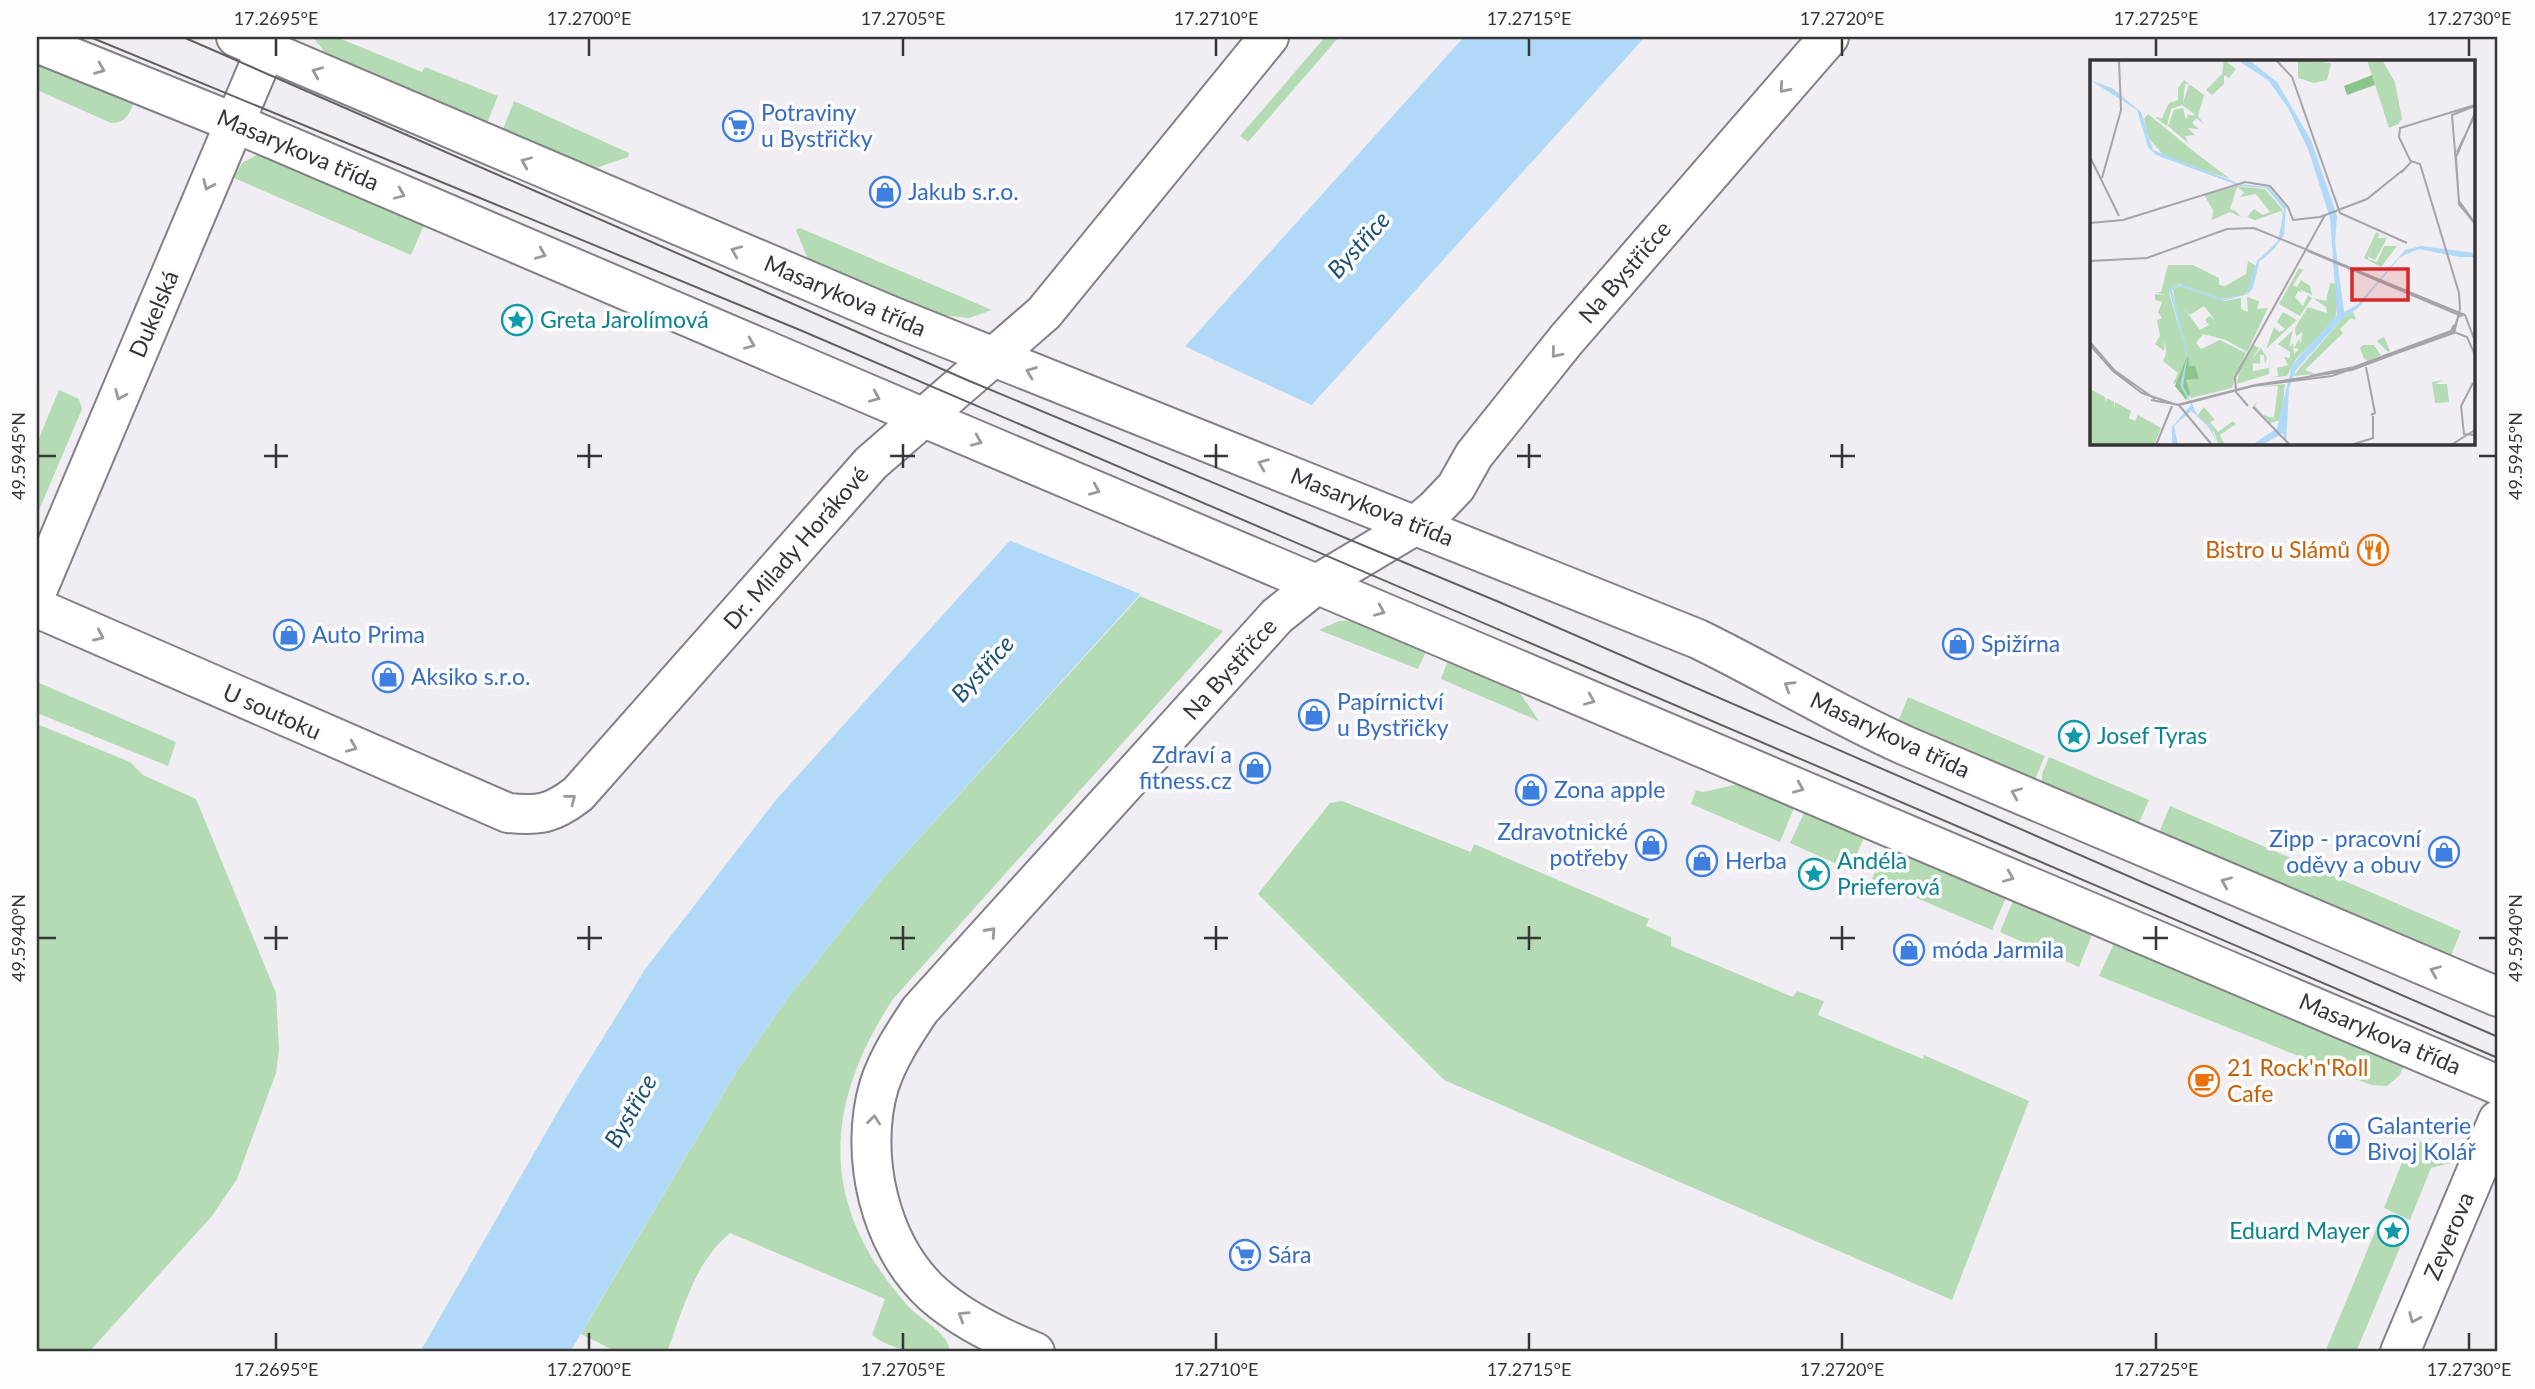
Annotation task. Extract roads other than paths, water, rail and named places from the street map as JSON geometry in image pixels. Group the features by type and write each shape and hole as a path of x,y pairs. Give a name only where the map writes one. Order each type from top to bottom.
{"street":[{"name":"Dr. Milady Horákové","path":"508,813 532,816 555,811 578,794 871,463 1044,313 1269,37"},
{"name":"Na Bystřičce","path":"1027,1351 963,1317 931,1293 908,1264 891,1234 877,1192 872,1157 873,1119 879,1085 895,1048 919,1010 1277,616 1317,584 1416,525 1456,487 1465,470 1566,340 1829,37"},
{"name":"Masarykova třída","path":"257,41 993,357 1698,639 1773,676 1842,717 1904,745 2498,997"},
{"name":"Dukelská","path":"37,591 235,122 257,41"},
{"name":"Masarykova třída","path":"37,43 235,122 922,418 2498,1085"},
{"name":"U soutoku","path":"37,608 508,813"},
{"name":"Zeyerova","path":"2400,1352 2498,1120"}],"water":[{"name":"Bystřice","path":"1464,37 1645,37 885,876 787,999 735,1074 570,1352 420,1352 564,1101 646,968 775,801"}],"tram line":[{"path":"90,37 800,330 2498,1058"},
{"path":"183,37 967,380 1499,602 2498,1037"}],"place":[{"name":"Potraviny u Bystřičky","path":"738,126"},
{"name":"Jakub s.r.o.","path":"885,192"},
{"name":"Greta Jarolímová","path":"517,320"},
{"name":"Bistro u Slámů","path":"2373,550"},
{"name":"Auto Prima","path":"289,635"},
{"name":"Spižírna","path":"1958,644"},
{"name":"Aksiko s.r.o.","path":"388,677"},
{"name":"Papírnictví u Bystřičky","path":"1314,715"},
{"name":"Josef Tyras","path":"2074,736"},
{"name":"Zdraví a fitness.cz","path":"1255,768"},
{"name":"Zona apple","path":"1531,790"},
{"name":"Zdravotnické potřeby","path":"1651,845"},
{"name":"Zipp - pracovní oděvy a obuv","path":"2444,852"},
{"name":"Herba","path":"1702,861"},
{"name":"Andéla Prieferová","path":"1814,874"},
{"name":"móda Jarmila","path":"1909,950"},
{"name":"21 Rock'n'Roll Cafe","path":"2204,1081"},
{"name":"Galanterie Bivoj Kolář","path":"2344,1139"},
{"name":"Eduard Mayer","path":"2393,1231"},
{"name":"Sára","path":"1245,1255"}]}
